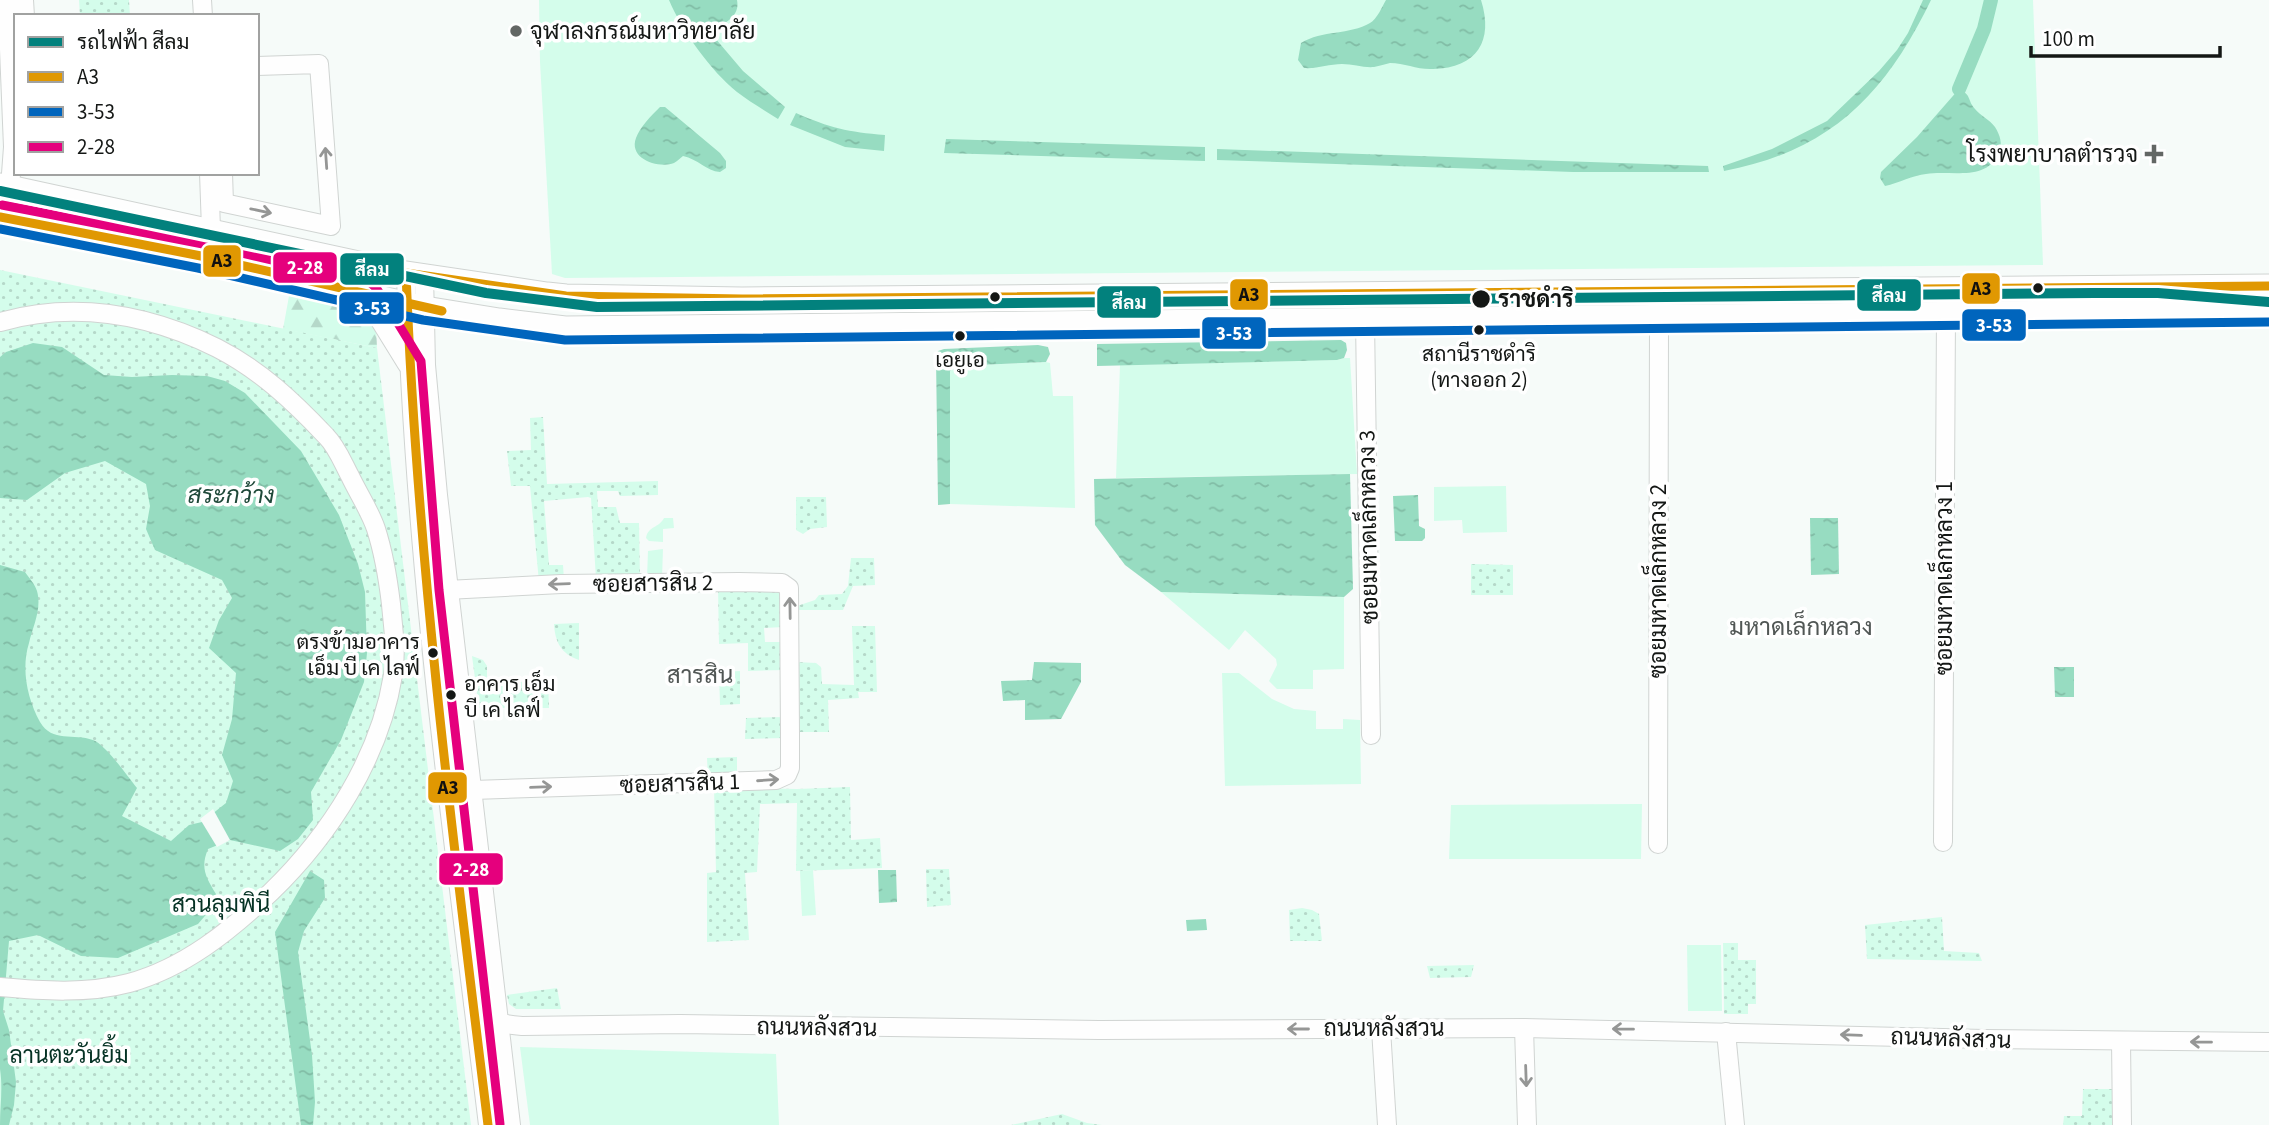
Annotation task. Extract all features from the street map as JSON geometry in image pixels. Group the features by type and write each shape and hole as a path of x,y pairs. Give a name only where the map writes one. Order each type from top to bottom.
{"main road":[{"path":"18,184 140,215 415,274 566,296 825,298 2269,286"},
{"path":"135,244 140,215"},
{"path":"0,218 201,256 416,306 565,328 2269,310"},
{"path":"2213,311 2214,287"},
{"path":"1945,289 1946,314"},
{"path":"1659,291 1659,317"},
{"path":"367,295 409,363"},
{"path":"1085,323 1086,296"},
{"path":"824,326 825,298"}],"street":[{"path":"7,0 13,83 10,146 14,165"},
{"path":"223,175 224,203 331,226 319,63 259,66"},
{"path":"209,175 211,229"},
{"path":"415,274 416,306 426,365 448,590 512,1125"},
{"path":"416,306 409,363 427,591 488,1125"},
{"path":"0,322 24,315 108,313 165,327 201,340 243,362 272,383 327,436 375,526 386,564 396,648 394,674 384,711 359,774 315,844 248,914 183,962 127,983 68,991 2,987"},
{"name":"ซอยมหาดเล็กหลวง 1","path":"1943,842 1946,314"},
{"name":"ซอยมหาดเล็กหลวง 2","path":"1658,845 1659,317"},
{"name":"ซอยมหาดเล็กหลวง 3","path":"1365,320 1371,735"},
{"path":"417,475 425,481 433,476 436,469"},
{"path":"419,498 427,489 434,490 438,495"},
{"name":"ซอยสารสิน 2","path":"427,591 574,584 782,583 789,588 790,593 791,676"},
{"name":"ซอยสารสิน 1","path":"473,790 781,779 787,775 790,768 791,676"},
{"path":"473,1003 499,1024"},
{"name":"ถนนหลังสวน","path":"499,1024 1099,1030 1524,1028 1984,1040 2269,1042"},
{"path":"1524,1028 1527,1125"},
{"path":"1381,1029 1387,1125"},
{"path":"1726,1032 1735,1125"},
{"path":"2121,1041 2122,1125"}],"green space":[{"path":"79,0 129,0 130,14 80,14"},
{"path":"539,0 2033,0 2043,265 565,278 552,274"},
{"name":"สวนลุมพินี","path":"0,270 377,348 471,1125 0,1125"},
{"path":"289,296 336,301 365,308 376,326 377,348 283,329"},
{"path":"1350,358 1357,474 1116,478 1120,365"},
{"path":"1050,363 1053,396 1073,396 1075,508 950,504 950,371 955,366"},
{"path":"543,417 547,484 658,481 658,495 620,496 618,491 597,491 598,507 616,507 620,523 639,523 640,579 596,579 591,498 588,497 544,501 549,565 563,565 564,580 539,582 530,486 511,486 507,451 531,450 530,418"},
{"path":"1506,486 1507,532 1463,533 1462,520 1434,521 1434,487"},
{"path":"796,497 826,497 827,527 810,529 803,534 796,530"},
{"path":"428,506 433,506 441,581 437,582 431,579 425,510"},
{"path":"664,518 673,518 674,528 663,529 663,542 649,541 646,538 649,531"},
{"path":"663,549 662,578 647,578 648,551"},
{"path":"851,558 874,558 875,585 853,586 843,610 797,610 797,606 815,600 819,595 842,594 848,586"},
{"path":"1471,564 1513,565 1513,595 1471,595"},
{"path":"718,586 782,587 784,627 764,628 765,642 784,642 784,670 748,671 748,643 719,644"},
{"path":"1161,592 1344,597 1344,669 1313,670 1313,689 1277,689 1269,681 1277,665 1276,659 1245,630 1229,650"},
{"path":"441,598 488,998 481,996 470,918 436,600"},
{"path":"579,623 579,660 560,646 554,624"},
{"path":"852,626 875,626 877,692 858,692 859,698 828,700 829,732 796,732 796,662 816,663 821,667 822,684 854,685"},
{"path":"472,656 483,660 487,666 487,682 548,682 549,708 479,708"},
{"path":"740,671 740,704 720,705 719,672"},
{"path":"1222,673 1239,673 1272,699 1294,709 1316,711 1316,729 1343,729 1343,719 1360,720 1361,784 1225,786"},
{"path":"785,717 784,738 745,739 746,718"},
{"path":"737,757 737,776 708,777 707,758"},
{"path":"714,787 850,787 851,840 880,838 882,868 796,871 797,803 760,804 757,872 745,873 749,940 707,942 707,873 716,872"},
{"path":"1642,804 1641,859 1449,859 1451,805"},
{"path":"926,869 949,869 951,905 927,907"},
{"path":"813,870 816,915 802,916 800,871"},
{"path":"1302,908 1319,914 1322,941 1290,941 1289,910"},
{"path":"1942,917 1944,951 1979,953 1982,961 1867,959 1865,925"},
{"path":"1723,943 1738,943 1738,960 1756,960 1756,1004 1748,1004 1748,1014 1724,1014"},
{"path":"1687,945 1721,945 1722,1011 1688,1011"},
{"path":"1474,965 1471,977 1430,978 1427,966"},
{"path":"557,988 561,1009 516,1009 509,1004 507,995"},
{"path":"520,1047 776,1054 779,1125 530,1125"},
{"path":"2083,1089 2114,1089 2115,1125 2063,1125 2064,1116 2082,1116"},
{"path":"1062,1114 1102,1125 1011,1125"}],"water":[{"path":"669,0 737,0 735,14 716,29 715,38 743,71 785,107 778,119 737,92 717,73 689,37"},
{"path":"1386,0 1481,0 1485,28 1483,40 1471,58 1448,67 1427,69 1390,63 1374,67 1342,64 1304,68 1298,60 1301,43 1370,23"},
{"path":"1923,0 1931,0 1894,64 1850,114 1795,149 1761,162 1724,171 1723,166 1772,149 1827,121 1897,50"},
{"path":"1959,89 1966,93 1975,109 1993,124 1998,133 2000,150 1993,162 1977,171 1921,175 1885,186 1880,178 1881,172 1917,137"},
{"path":"660,107 665,107 720,153 726,161 726,168 720,172 715,171 683,156 668,165 646,161 641,157 636,152 636,138"},
{"path":"796,113 839,128 885,135 884,151 845,147 790,125"},
{"path":"946,139 1205,147 1205,161 944,153"},
{"path":"1217,149 1708,166 1709,172 1573,172 1217,160"},
{"path":"1341,340 1346,343 1347,350 1344,358 1337,360 1097,366 1097,344"},
{"name":"สระกว้าง","path":"33,343 62,347 104,375 207,376 225,381 245,393 301,451 339,515 358,564 365,592 367,653 364,682 341,740 311,792 313,820 298,839 280,851 230,840 208,849 204,862 205,872 216,894 210,910 198,924 118,958 81,956 38,935 9,941 3,1011 9,1030 16,1082 9,1125 0,1125 0,565 25,572 37,591 38,611 26,663 27,683 35,713 45,729 51,733 93,740 116,762 137,788 122,816 171,841 189,825 202,822 226,803 233,781 222,755 232,719 236,673 209,648 219,620 232,598 222,580 155,550 146,529 150,506 146,484 105,461 65,473 27,500 0,498 0,357 6,352"},
{"path":"1038,345 1048,347 1050,354 1046,362 955,366 950,371 950,504 938,505 938,351"},
{"path":"1350,474 1353,589 1344,597 1161,592 1125,565 1095,525 1094,479"},
{"path":"1418,495 1419,526 1425,529 1425,538 1422,541 1395,541 1393,496"},
{"path":"1810,518 1838,518 1839,574 1811,575"},
{"path":"1034,662 1081,663 1081,682 1061,719 1025,720 1025,700 1003,701 1001,681 1032,680"},
{"path":"2054,667 2074,667 2074,697 2055,697"},
{"path":"878,870 896,870 897,902 879,903"},
{"path":"310,871 324,880 325,898 304,931 298,952 312,1055 315,1102 313,1125 301,1125 275,932"},
{"path":"1206,919 1207,930 1187,931 1186,920"}],"pier":[{"path":"213,809 230,840 217,847 200,819"}],"waterway":[{"path":"1959,89 1984,29 1991,0"}],"metro line":[{"name":"สีลม","path":"0,191 486,293 597,307 2094,293 2158,293 2269,302"}],"transit line":[{"name":"2-28","path":"2,205 203,244 371,283 421,361 439,590 500,1124"},
{"name":"A3","path":"0,217 201,256 442,311"},
{"name":"3-53","path":"0,229 198,268 423,320 565,340 2269,322"},
{"name":"A3","path":"488,1125 438,700 419,487 406,273 566,296 742,299 2269,286"}],"place":[{"name":"จุฬาลงกรณ์มหาวิทยาลัย","path":"516,31"},
{"name":"โรงพยาบาลตำรวจ","path":"2154,154"},
{"name":"ราชดำริ","path":"1481,299"},
{"name":"สถานีราชดำริ (ทางออก 2)","path":"1479,330"},
{"name":"เอยูเอ","path":"960,336"},
{"name":"ตรงข้ามอาคาร เอ็ม บี เค ไลฟ์","path":"433,653"},
{"name":"อาคาร เอ็ม บี เค ไลฟ์","path":"451,695"}],"district":[{"name":"มหาดเล็กหลวง","path":"1801,627"},
{"name":"สารสิน","path":"700,675"}],"park label":[{"name":"ลานตะวันยิ้ม","path":"69,1055"}]}
